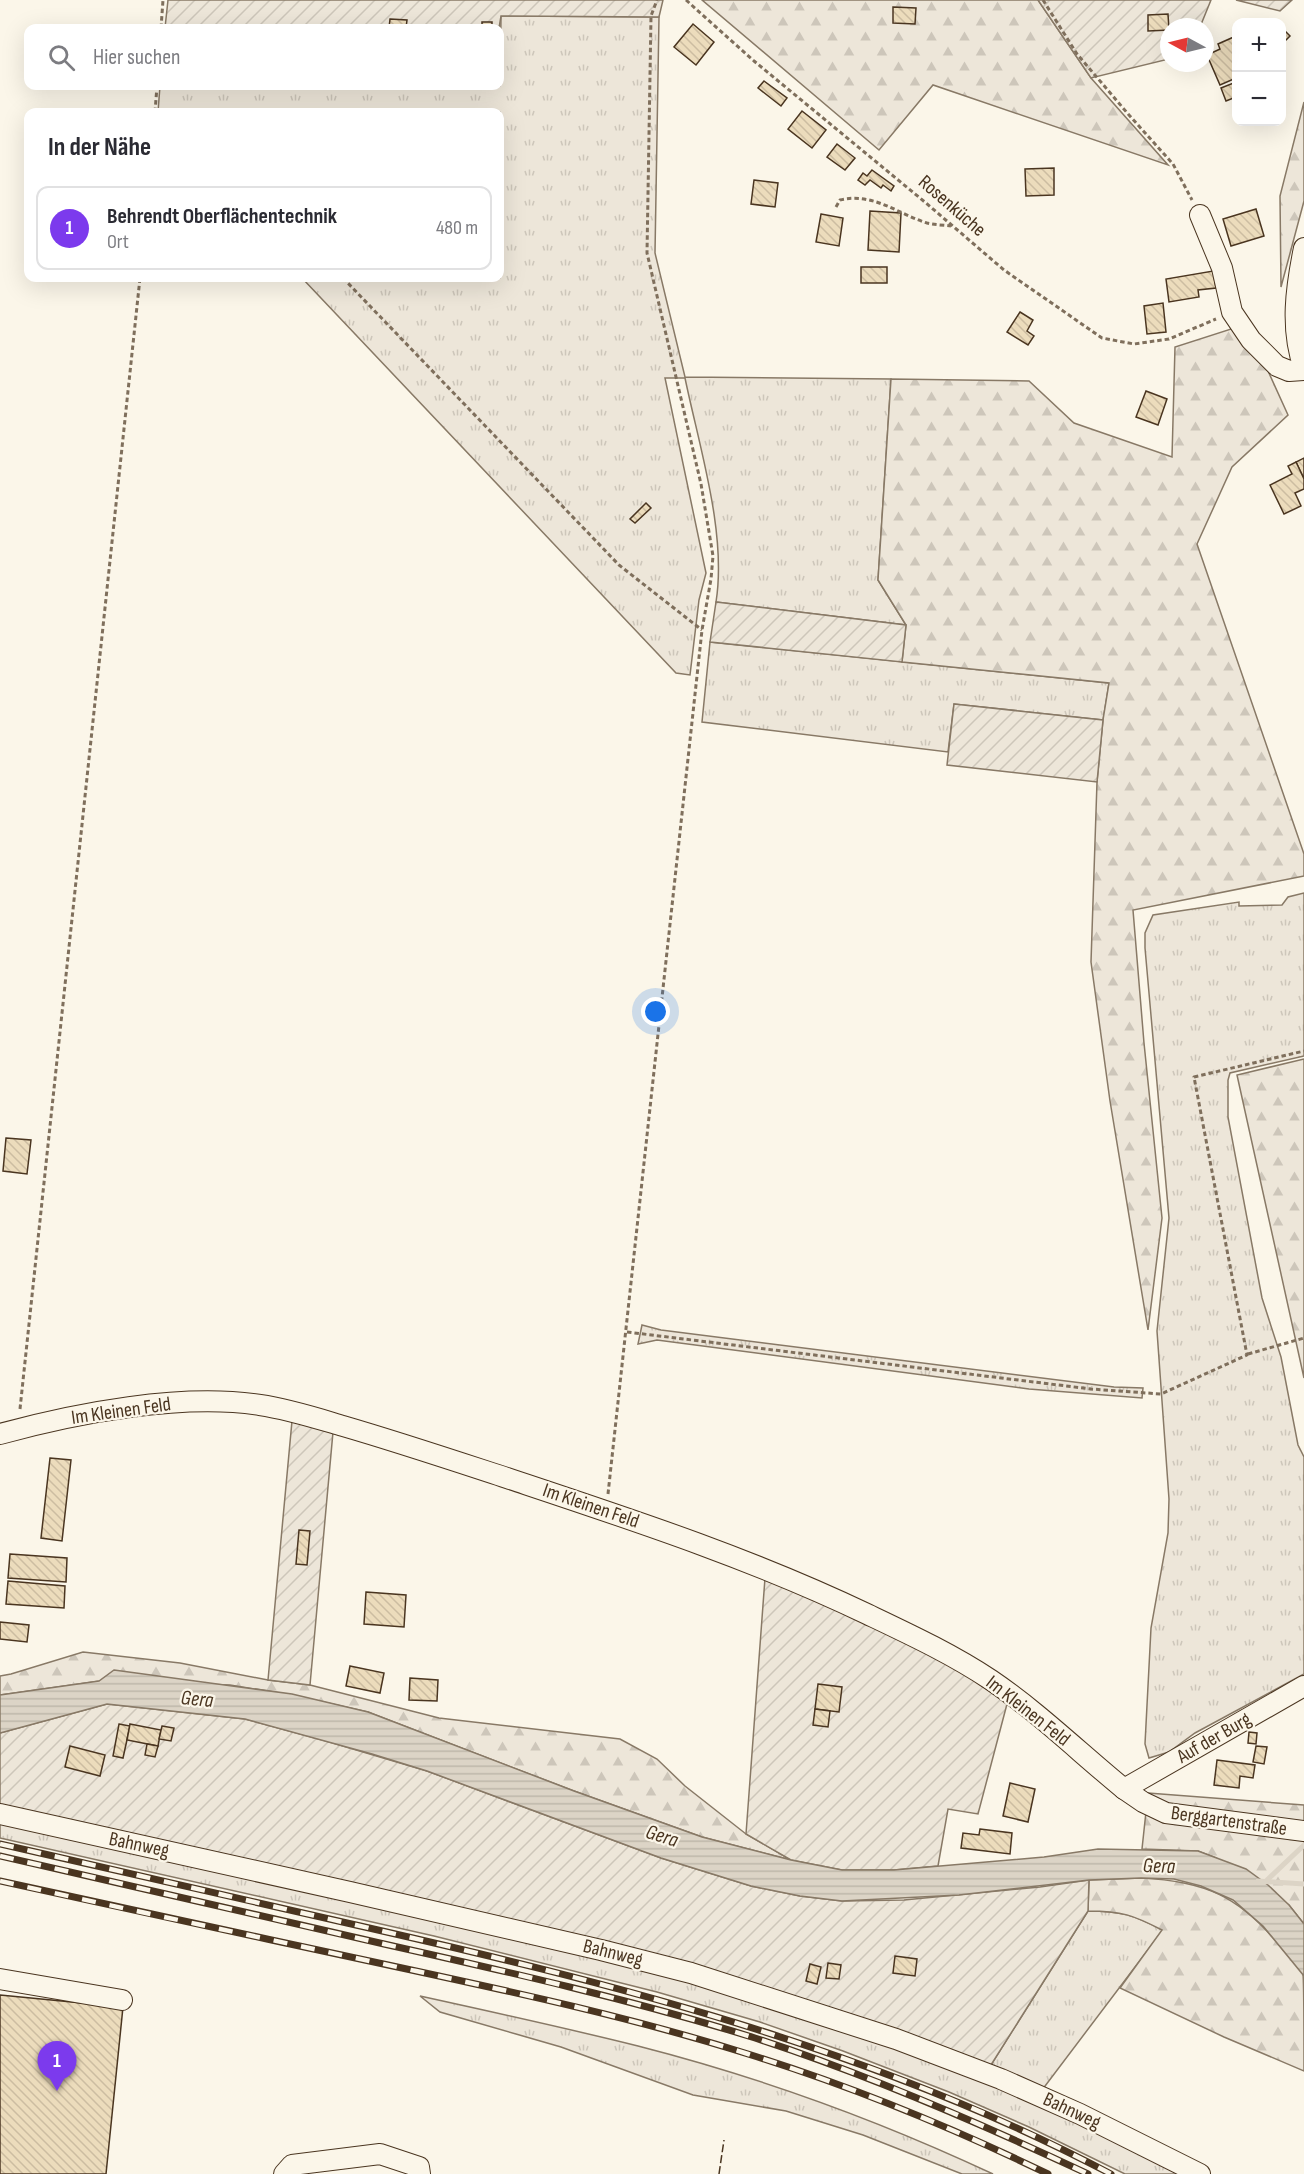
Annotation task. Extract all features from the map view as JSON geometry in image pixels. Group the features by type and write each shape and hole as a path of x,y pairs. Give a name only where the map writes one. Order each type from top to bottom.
{"street":[{"path":"1200,215 1222,268 1232,312 1251,340 1277,366 1289,371 1304,369 1296,336 1295,305 1304,248"},
{"name":"Im Kleinen Feld","path":"9,1431 124,1408 166,1403 210,1402 259,1404 306,1415 401,1443 708,1546 780,1574 885,1622 993,1681 1124,1789"},
{"name":"Auf der Burg","path":"1124,1789 1304,1686"},
{"name":"Berggartenstraße","path":"1124,1789 1143,1802 1166,1813 1304,1831"},
{"name":"Bahnweg","path":"0,1814 350,1892 691,1973 896,2039 1001,2079 1091,2119 1200,2174"},
{"path":"0,1979 122,2000"},
{"path":"284,2174 292,2165 380,2154 419,2167 420,2174"}],"path":[{"path":"161,24 163,0"},
{"path":"607,1511 702,630 711,579 711,547 701,484 647,253 651,16 657,0"},
{"name":"Rosenküche","path":"686,0 754,62 1004,270 1102,338 1134,344 1169,339 1232,312"},
{"path":"1043,0 1077,54 1173,164 1200,215"},
{"path":"155,108 157,90"},
{"path":"836,207 840,200 852,197 861,198 880,202 928,223 953,226"},
{"path":"9,1431 141,282"},
{"path":"347,282 619,565 702,630"},
{"path":"1247,1355 1194,1077 1304,1051"},
{"path":"627,1332 1091,1389 1161,1394 1247,1355 1304,1338"}],"green space":[{"path":"168,0 663,0 659,17 501,16 500,24 165,24"},
{"path":"702,0 1038,0 1091,78 1168,165 933,85 879,150"},
{"path":"1038,0 1211,0 1204,18 1160,18 1160,61 1091,78"},
{"path":"1236,0 1292,0 1280,11"},
{"path":"501,16 659,17 655,253 685,377 891,379 878,580 906,625 716,602 718,547 704,461 685,378 665,378 706,573 699,600 690,675 676,673 306,282 504,282 504,108 158,108 160,90 504,90 504,24 501,24"},
{"path":"1304,102 1304,201 1281,287 1280,196"},
{"path":"1234,328 1268,371 1288,415 1232,467 1197,544 1304,854 1304,876 1133,910 1162,1218 1148,1330 1110,1101 1091,962 1097,782 1109,683 902,662 906,625 878,580 891,379 1029,381 1074,423 1172,457 1175,347"},
{"path":"716,602 906,625 902,662 710,642"},
{"path":"710,642 1109,683 1103,720 954,704 948,752 702,722"},
{"path":"954,704 1103,720 1097,782 947,765"},
{"path":"1304,893 1304,1056 1230,1073 1228,1117 1262,1298 1281,1357 1298,1445 1304,1457 1304,1674 1195,1733 1169,1752 1149,1758 1145,1744 1151,1628 1168,1533 1169,1499 1157,1331 1169,1218 1145,933 1153,915 1239,902 1239,906 1282,905 1288,897"},
{"path":"1304,1059 1304,1378 1237,1075"},
{"path":"642,1325 661,1330 1114,1387 1143,1388 1142,1398 1029,1389 657,1340 638,1344"},
{"path":"292,1421 333,1432 310,1685 268,1680"},
{"path":"765,1578 921,1649 980,1684 1007,1704 978,1814 948,1809 938,1866 894,1870 842,1870 791,1860 746,1834"},
{"path":"83,1652 180,1663 268,1680 310,1685 439,1718 620,1739 657,1759 685,1786 746,1834 791,1860 702,1837 368,1712 292,1695 230,1685 100,1681 0,1695 0,1676"},
{"path":"107,1704 245,1719 326,1741 427,1771 661,1858 751,1886 800,1896 842,1901 904,1900 1089,1880 1088,1911 984,2076 690,1977 0,1818 0,1733"},
{"path":"1148,1793 1304,1805 1304,1924 1289,1905 1216,1858 1198,1851 1142,1849"},
{"path":"0,1818 600,1953 984,2076 1088,1911 1127,1915 1163,1930 1036,2098 1192,2174 1125,2174 1029,2127 949,2092 760,2022 657,1992 434,1936 0,1838"},
{"path":"1141,1878 1184,1883 1219,1894 1250,1915 1295,1963 1303,1974 1304,2071 1224,2037 1120,1988 1162,1930 1127,1915 1088,1911 1089,1880"},
{"path":"420,1996 611,2039 729,2072 863,2118 993,2174 962,2174 863,2135 786,2111 693,2095 561,2047 440,2012"}],"water":[{"name":"Gera","path":"114,1670 292,1694 368,1712 702,1837 791,1860 842,1870 894,1870 1044,1857 1098,1849 1198,1851 1246,1869 1268,1885 1289,1905 1304,1924 1304,1976 1263,1926 1233,1900 1201,1886 1174,1879 1089,1880 959,1895 842,1901 800,1896 751,1886 661,1858 427,1771 245,1719 107,1704 0,1733 0,1695 99,1681"}],"building":[{"path":"893,7 916,8 915,24 893,23"},
{"path":"1168,14 1168,18 1160,18 1160,30 1148,31 1148,15"},
{"path":"390,19 407,20 406,24 389,24"},
{"path":"693,24 714,42 696,65 674,47"},
{"path":"1232,38 1232,80 1220,85 1214,71 1214,52 1220,49 1218,44"},
{"path":"764,81 787,98 781,106 758,88"},
{"path":"1232,84 1232,99 1226,101 1221,88"},
{"path":"802,111 826,130 812,148 788,129"},
{"path":"837,144 855,158 845,170 827,157"},
{"path":"1054,168 1054,195 1026,196 1025,169"},
{"path":"872,170 894,186 891,191 883,185 881,188 870,180 865,185 858,180 863,173 867,176"},
{"path":"754,180 778,183 775,207 751,204"},
{"path":"1256,209 1264,236 1231,246 1223,219"},
{"path":"870,211 901,213 899,252 868,250"},
{"path":"821,214 843,218 839,246 816,242"},
{"path":"861,267 887,267 887,283 861,283"},
{"path":"1213,271 1216,288 1198,290 1199,297 1169,302 1166,279"},
{"path":"1163,303 1166,332 1147,334 1144,306"},
{"path":"1020,312 1033,320 1027,331 1034,336 1028,345 1007,332"},
{"path":"1146,391 1167,399 1158,425 1136,417"},
{"path":"1304,458 1304,479 1296,462"},
{"path":"1296,462 1304,479 1304,489 1295,493 1301,506 1284,514 1270,485 1292,474 1288,466"},
{"path":"646,503 651,508 635,523 630,519"},
{"path":"6,1138 31,1140 27,1174 3,1171"},
{"path":"50,1458 71,1460 62,1541 41,1538"},
{"path":"299,1530 310,1531 307,1565 296,1564"},
{"path":"10,1554 67,1558 66,1582 8,1578"},
{"path":"8,1581 65,1586 64,1608 6,1604"},
{"path":"366,1592 406,1595 404,1627 364,1624"},
{"path":"0,1622 29,1625 27,1642 0,1639"},
{"path":"350,1666 384,1673 380,1693 346,1686"},
{"path":"410,1678 438,1680 437,1701 409,1700"},
{"path":"818,1684 842,1687 839,1712 815,1709"},
{"path":"815,1709 830,1711 828,1727 813,1725"},
{"path":"119,1724 130,1726 123,1758 113,1756"},
{"path":"130,1724 161,1730 158,1746 127,1740"},
{"path":"162,1726 174,1728 171,1741 159,1739"},
{"path":"1249,1732 1257,1733 1256,1744 1248,1743"},
{"path":"147,1744 158,1746 155,1757 145,1755"},
{"path":"70,1746 105,1755 100,1776 65,1767"},
{"path":"1256,1746 1267,1747 1264,1764 1253,1762"},
{"path":"1217,1760 1255,1765 1253,1778 1240,1776 1239,1788 1214,1785"},
{"path":"1010,1783 1035,1789 1028,1822 1003,1816"},
{"path":"980,1829 1012,1833 1010,1854 961,1848 963,1833 979,1835"},
{"path":"895,1956 917,1959 915,1976 893,1973"},
{"path":"828,1963 841,1965 839,1979 826,1978"},
{"path":"810,1964 821,1967 817,1984 806,1981"},
{"path":"0,1995 123,2007 106,2174 0,2174"}],"waterway":[{"path":"1266,1881 1304,1845"},
{"path":"1258,1881 1304,1884"}],"railway":[{"path":"0,1844 543,1969 738,2023 928,2090 1020,2129 1111,2174"},
{"path":"0,1856 524,1976 709,2024 798,2052 882,2084 965,2118 1088,2174"},
{"path":"0,1881 489,1987 705,2041 786,2066 863,2094 938,2124 1048,2174"}],"fence":[{"path":"719,2174 724,2140"}],"place":[{"name":"Behrendt Oberflächentechnik","path":"57,2091"}]}
